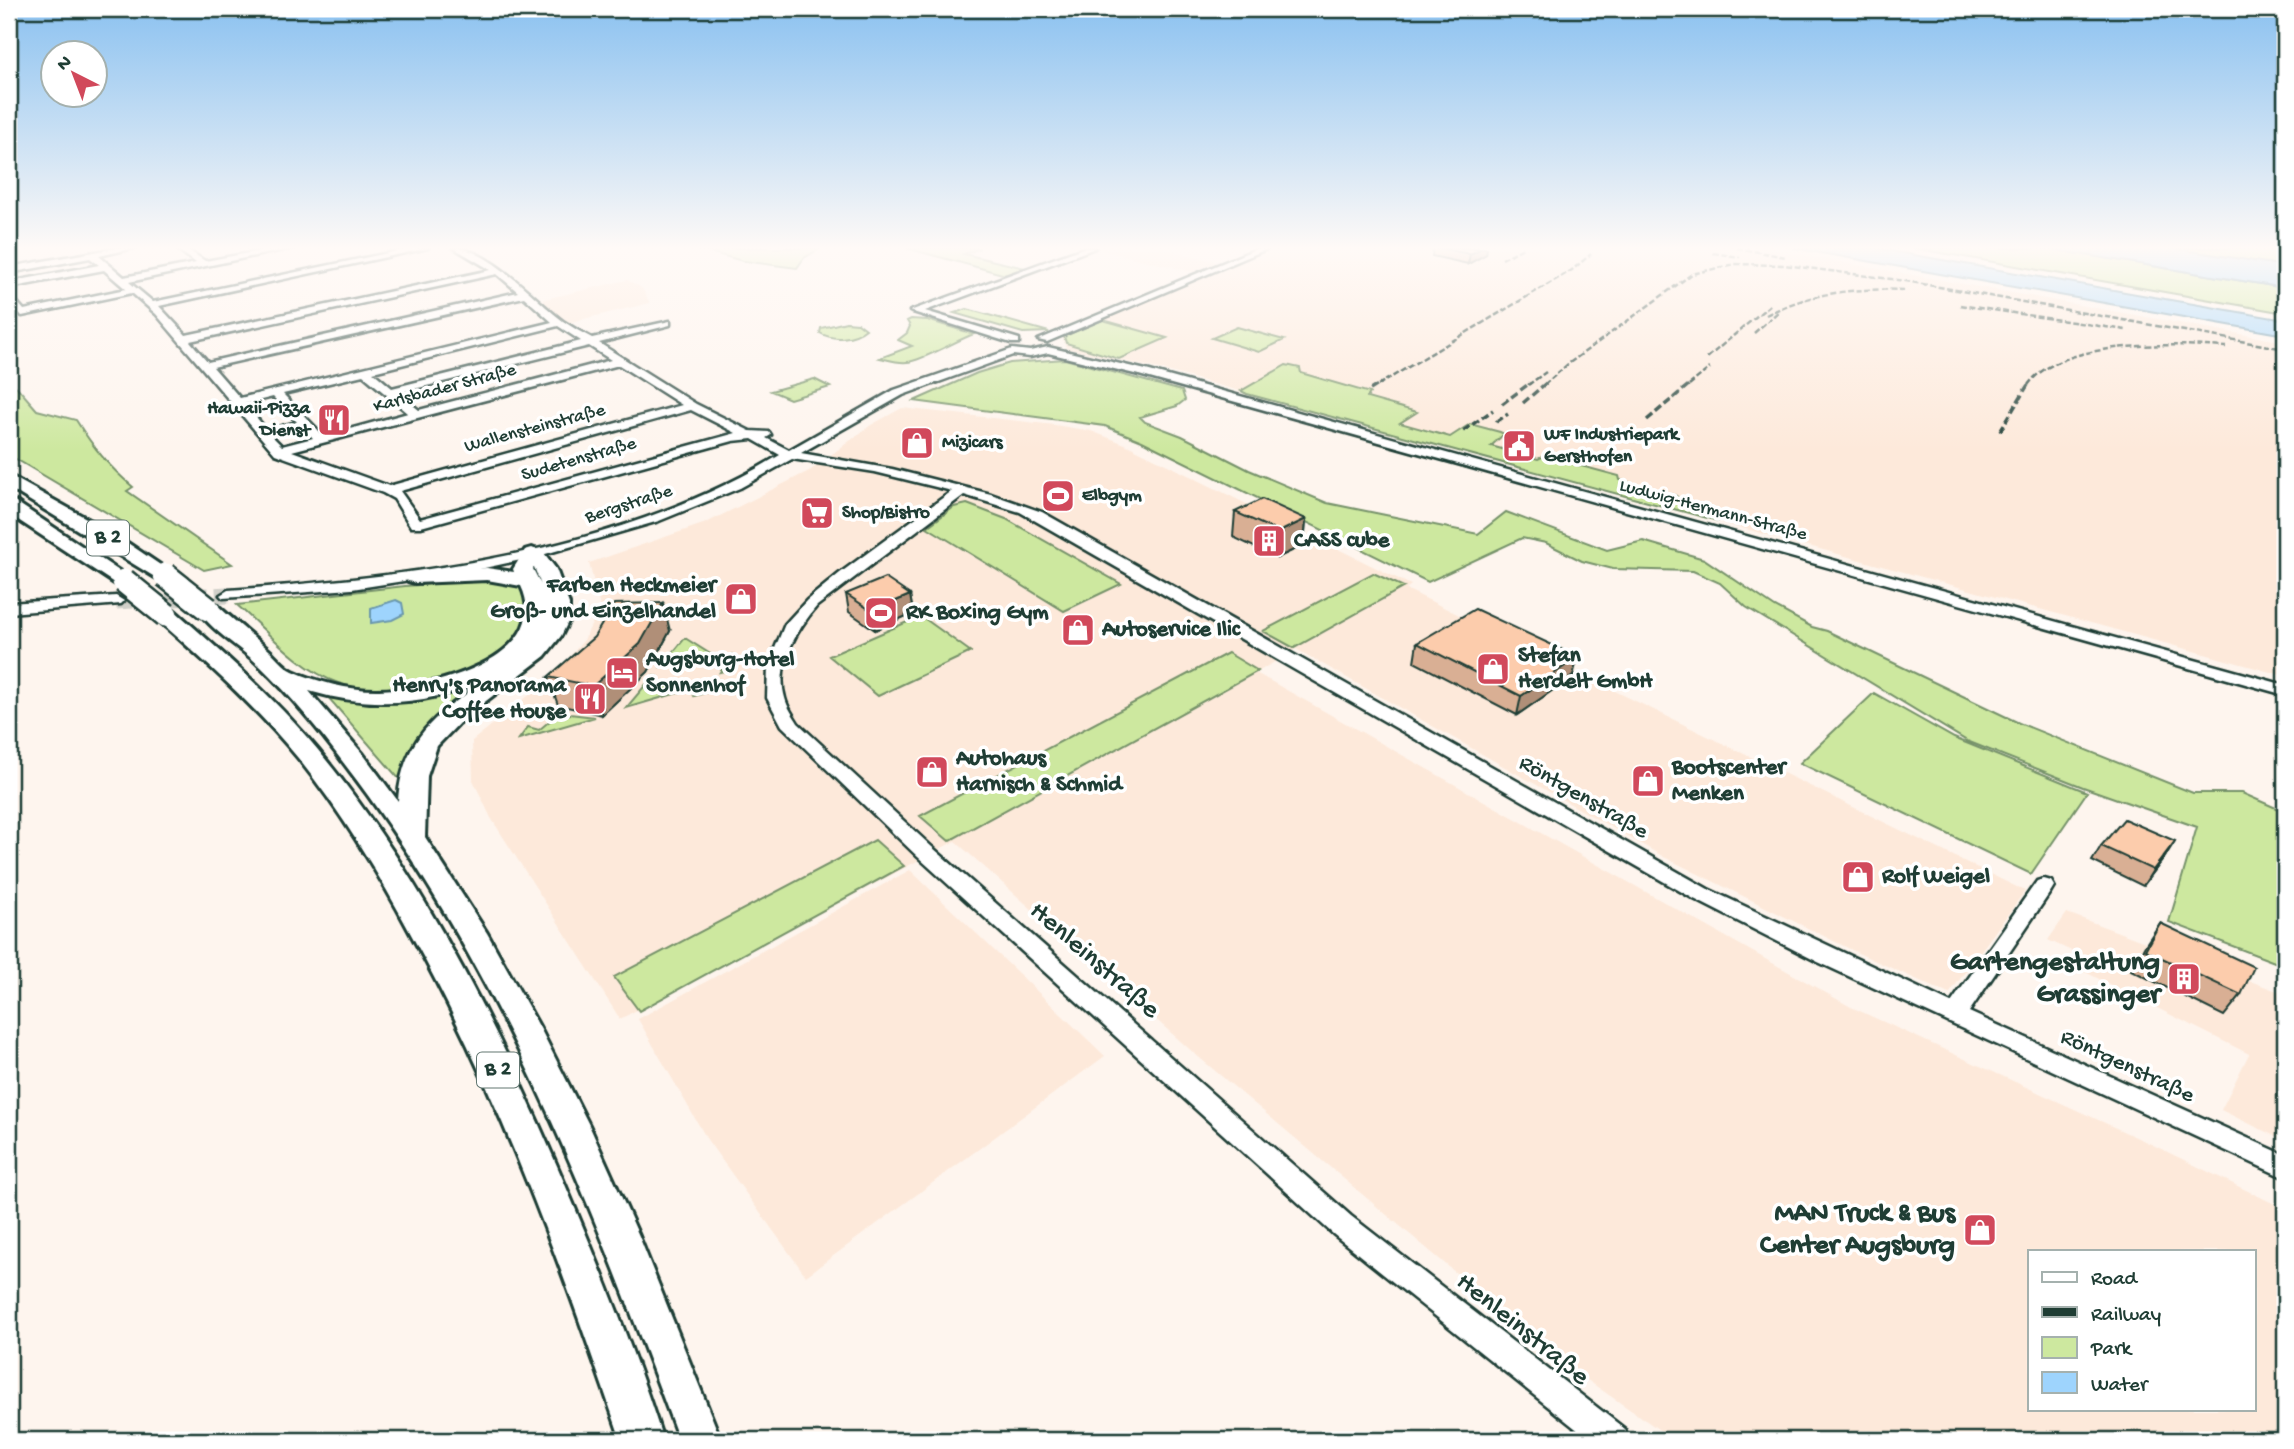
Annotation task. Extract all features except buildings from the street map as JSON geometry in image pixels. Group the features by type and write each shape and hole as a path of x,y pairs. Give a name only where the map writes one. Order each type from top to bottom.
{"highway":[{"name":"B 2","path":"9,480 165,575 208,609 282,675 412,836 472,932 531,1040 622,1238 700,1440"},
{"name":"B 2","path":"9,506 124,581 215,657 290,733 345,803 388,867 436,949 494,1060 539,1164 601,1321 642,1440"},
{"path":"9,520 33,521"},
{"name":"B 2","path":"282,675 344,693 376,697 421,692 476,675 516,651 533,632 539,605 523,569 532,554"},
{"path":"412,836 414,768 428,740 463,706 535,653 552,635 559,619 558,602 545,565 532,554"},
{"path":"415,577 487,574 528,581"}],"street":[{"path":"161,316 279,451 388,489"},
{"path":"183,339 292,316"},
{"path":"204,366 428,316"},
{"path":"551,316 692,406 793,454"},
{"name":"Ludwig-Hermann-Straße","path":"931,316 2285,690"},
{"name":"Bergstraße","path":"228,595 327,588 415,577 532,554 676,510 744,481 807,446 860,412 912,386 1097,316"},
{"path":"237,402 560,323"},
{"path":"390,392 666,323"},
{"name":"Karlsbader Straße","path":"279,451 620,361"},
{"path":"365,371 416,415"},
{"path":"276,393 321,440"},
{"name":"Wallensteinstraße","path":"388,489 692,406"},
{"path":"264,434 304,424"},
{"name":"Sudetenstraße","path":"388,489 399,496 416,524 750,434 768,435 807,446"},
{"name":"Röntgenstraße","path":"807,446 865,467 1013,503 1701,894 1826,956 2285,1167"},
{"name":"Röntgenstraße","path":"793,454 836,464 865,467"},
{"name":"Henleinstraße","path":"962,490 845,576 812,603 792,627 776,665 776,698 791,726 916,844 1342,1225 1614,1440"},
{"path":"9,608 116,601"},
{"path":"1955,1015 2044,886"}],"shaded area":[{"path":"559,316 598,316 567,323"},
{"path":"1111,316 2139,316 2285,342 2285,676 1163,370 1066,348 1062,336"},
{"path":"902,408 1091,431 1125,444 1411,585 1406,589 2025,891 1949,994 1858,953 1664,857 1296,649 1256,673 1851,1007 2151,1144 2285,1209 2285,1440 1674,1440 1567,1366 1195,1054 955,841 620,1019 491,818 473,780 472,741 553,676 584,640 600,607 589,563 706,523 811,470 871,425"},
{"path":"910,870 1105,1056 806,1276 708,1141 638,1019"},
{"path":"2067,913 2285,994 2285,1141 2221,1110 2249,1054 2077,968 2084,957 2048,940"}],"green space":[{"path":"963,316 991,316 1049,332 1023,333"},
{"path":"927,320 974,334 913,361 900,362 880,358 912,346 898,340 907,333 910,326 907,321"},
{"path":"1103,320 1167,338 1119,359 1066,343 1064,336"},
{"path":"846,322 858,323 866,329 843,338 820,333 821,328"},
{"path":"1237,327 1284,340 1259,352 1212,338"},
{"path":"1065,359 1182,391 1185,400 1177,406 1140,417 1145,422 1182,436 1249,470 1327,503 1478,534 1506,512 1607,550 1643,541 1704,559 1775,607 1812,627 1827,631 2019,723 2193,793 2242,793 2285,812 2285,966 2169,922 2197,827 2083,787 1967,741 1746,607 1720,583 1693,571 1613,569 1582,561 1546,543 1522,538 1428,582 1142,441 1105,426 914,401 977,373 1010,363"},
{"path":"1286,365 1300,368 1301,373 1370,393 1367,398 1417,412 1400,423 1450,437 1470,424 1500,432 1504,434 1491,446 1538,459 1544,456 1619,476 1620,480 1676,496 1684,504 1723,516 1718,521 1241,391"},
{"path":"814,379 830,387 790,399 771,391"},
{"path":"9,383 17,387 37,410 76,420 102,456 133,487 127,491 232,564 204,570 9,455"},
{"path":"967,504 1006,519 1121,584 1064,611 927,527 954,507"},
{"path":"1373,573 1404,587 1294,648 1263,631"},
{"path":"500,579 517,586 527,601 528,621 519,638 503,653 459,675 396,690 359,688 324,677 284,649 237,605 405,586"},
{"path":"543,582 551,602 552,618 543,636 516,662 431,727 416,748 400,780 327,696 370,701 415,697 459,685 505,664 525,651 539,636 546,619 545,601 539,583"},
{"path":"921,616 971,652 878,696 829,656"},
{"path":"685,638 720,660 731,655 725,671 720,672 725,665 671,660 665,667 661,667"},
{"path":"1228,653 1258,671 949,841 920,816"},
{"path":"653,676 658,677 653,684 714,689 719,682 723,685 721,688 694,696 691,689 626,708"},
{"path":"1874,693 1954,738 2087,792 2031,874 1800,763"},
{"path":"549,709 564,709 561,713 595,717 519,739 528,727 539,730 559,713"},
{"path":"875,840 904,866 639,1011 614,977"}],"water":[{"path":"2175,316 2260,316 2285,320 2285,335"},
{"path":"396,600 402,603 404,614 392,620 371,623 371,608"}],"tunnel":[{"path":"116,601 228,595"}],"railway":[{"path":"1378,385 1495,316"},
{"path":"1544,385 1635,316"},
{"path":"1707,358 1757,316"},
{"path":"1754,333 1774,316"},
{"path":"2031,316 2126,330"},
{"path":"2099,316 2285,349"},
{"path":"2028,385 2044,370 2065,359 2091,352 2149,346 2226,347"},
{"path":"1689,385 1710,368"},
{"path":"1528,385 1546,372"},
{"path":"1370,390 1381,383"},
{"path":"1502,404 1530,383"},
{"path":"1523,403 1546,383"},
{"path":"1647,420 1691,383"},
{"path":"2000,431 2029,383"},
{"path":"1463,431 1493,410"},
{"path":"1496,422 1508,414"}],"place":[{"name":"Hawaii-Pizza Dienst","path":"334,420"},
{"name":"Mizicars","path":"917,443"},
{"name":"WF Industriepark Gersthofen","path":"1519,446"},
{"name":"Elbgym","path":"1058,496"},
{"name":"Shop/Bistro","path":"817,513"},
{"name":"CASS cube","path":"1269,541"},
{"name":"Farben Heckmeier Groß- und Einzelhandel","path":"741,599"},
{"name":"RK Boxing Gym","path":"881,613"},
{"name":"Autoservice Ilic","path":"1078,630"},
{"name":"Stefan Herdelt GmbH","path":"1493,669"},
{"name":"Augsburg-Hotel Sonnenhof","path":"622,673"},
{"name":"Henry's Panorama Coffee House","path":"590,699"},
{"name":"Autohaus Harnisch & Schmid","path":"932,772"},
{"name":"Bootscenter Menken","path":"1648,781"},
{"name":"Rolf Weigel","path":"1858,877"},
{"name":"Gartengestaltung Grassinger","path":"2184,979"},
{"name":"MAN Truck & Bus Center Augsburg","path":"1980,1230"}]}
